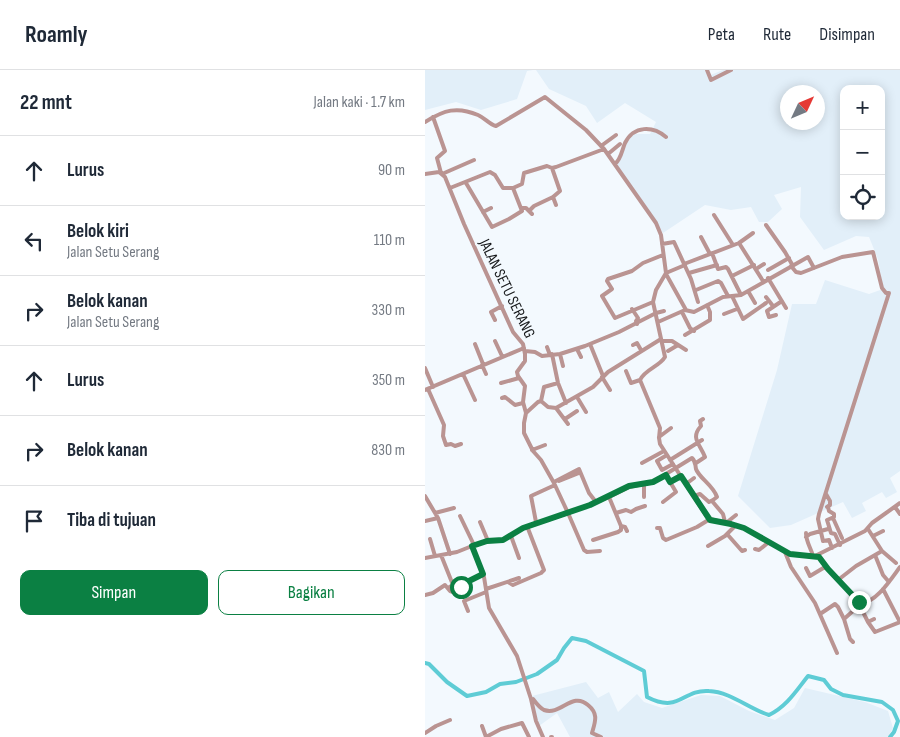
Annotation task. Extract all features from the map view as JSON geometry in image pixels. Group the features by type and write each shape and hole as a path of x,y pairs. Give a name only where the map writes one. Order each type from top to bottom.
{"street":[{"path":"707,70 711,80 731,70"},
{"path":"425,122 445,112 460,109 480,116 496,126 545,97 603,147 656,223 662,244 666,274 690,328 694,331"},
{"path":"433,117 445,151 437,158 441,173"},
{"path":"615,164 620,159 626,142 635,132 643,129 653,129 666,137"},
{"path":"450,188 490,172 495,175 503,188 513,188 521,185 524,173 548,166 552,168 603,147 616,136"},
{"path":"608,154 620,144"},
{"path":"425,174 441,173 473,160"},
{"path":"522,208 526,208 531,213 531,208 553,197 560,191 552,168"},
{"name":"JALAN SETU SERANG","path":"441,173 450,188 464,224 513,332 523,344 525,359 517,372 525,386 523,403 526,413 524,430 532,450 541,460 554,483 584,550 587,552 599,551"},
{"path":"465,182 492,226 522,212 513,188"},
{"path":"553,197 556,205"},
{"path":"483,212 491,208"},
{"path":"714,215 733,245"},
{"path":"766,225 789,258 792,266 799,273 847,256 873,252 883,288 886,293 889,293 819,520 823,540 829,540 832,548"},
{"path":"626,371 631,383 640,380 644,374 664,359 653,302 656,290 666,274 739,243 753,233"},
{"path":"701,236 719,269 727,268 741,295"},
{"path":"662,244 674,242 689,273 699,302"},
{"path":"739,243 763,281"},
{"path":"653,302 614,317 602,297 612,289 607,280 632,271 643,263 663,255"},
{"path":"657,322 684,311 693,312 721,298 741,295 809,256 814,268"},
{"path":"767,270 789,258"},
{"path":"732,276 764,264"},
{"path":"689,273 717,266"},
{"path":"768,278 786,308"},
{"path":"696,290 718,281 730,296 743,319 766,303"},
{"path":"748,291 755,302"},
{"path":"766,297 773,306"},
{"path":"776,316 769,317 767,312 782,301"},
{"path":"685,336 710,320 710,312 707,305"},
{"path":"495,320 491,312 502,306"},
{"path":"632,309 638,318 637,324"},
{"path":"724,314 737,309"},
{"path":"461,444 455,446 451,444 445,445 443,425 427,389 493,360 524,350 535,352 542,356 577,349 664,311"},
{"path":"495,340 503,356"},
{"path":"541,401 548,407 556,408 566,403 593,387 603,377 641,350 661,340 670,340 686,350"},
{"path":"633,345 637,343 641,350"},
{"path":"475,344 486,374"},
{"path":"590,344 603,377 611,390"},
{"path":"667,351 677,345"},
{"path":"547,347 551,354 558,383 566,403"},
{"path":"577,349 581,357"},
{"path":"559,354 563,366"},
{"path":"493,360 495,367"},
{"path":"425,368 433,387"},
{"path":"463,374 475,400"},
{"path":"501,383 519,378"},
{"path":"640,380 660,428 660,444 710,520"},
{"path":"526,413 541,401 544,387 558,383"},
{"path":"577,397 585,412"},
{"path":"502,398 515,404 523,403"},
{"path":"556,408 567,421 577,411"},
{"path":"696,463 705,456 697,443 695,434 701,426 699,421 703,419"},
{"path":"659,437 671,428"},
{"path":"425,558 450,554 489,541 503,540 525,527 609,497 629,486 653,482 666,475 673,464 702,440"},
{"path":"532,450 545,445"},
{"path":"642,463 665,453"},
{"path":"665,453 657,461 662,470 692,458 696,463 697,470 716,494 716,498 712,501"},
{"path":"537,522 531,496 579,468 589,493 596,502"},
{"path":"554,483 579,473"},
{"path":"663,502 676,493 666,475"},
{"path":"670,482 681,476"},
{"path":"686,484 694,478"},
{"path":"644,485 645,497"},
{"path":"694,496 701,494 708,501 712,501 723,514 725,523"},
{"path":"826,494 830,501 828,507"},
{"path":"425,496 438,519 450,554"},
{"path":"593,540 621,530 609,497"},
{"path":"657,528 660,528 666,540 710,520 736,525 785,552 799,556 814,556 840,545 868,529 872,523 900,503"},
{"path":"823,505 828,507 834,516 833,518 841,538"},
{"path":"616,513 626,510 631,512 636,508 645,506"},
{"path":"895,506 900,514"},
{"path":"435,513 454,508"},
{"path":"725,523 737,515"},
{"path":"460,516 483,574 489,608 513,649 521,668 531,698 535,721 543,737"},
{"path":"425,521 445,518"},
{"path":"833,518 827,520 828,529 831,533 835,534 840,545"},
{"path":"508,582 513,586 517,585 544,570 521,521"},
{"path":"481,522 489,541"},
{"path":"708,546 727,534 736,525"},
{"path":"621,526 625,527 627,531"},
{"path":"828,529 806,535 814,556 821,560 825,567 861,605 868,622 875,632 900,621 883,589"},
{"path":"868,529 882,551 896,563"},
{"path":"873,536 883,531"},
{"path":"727,534 735,545 742,551 745,550"},
{"path":"511,536 519,558"},
{"path":"430,538 435,556"},
{"path":"755,549 759,550 769,542"},
{"path":"838,580 856,566 882,551"},
{"path":"785,552 789,564 812,598 837,653"},
{"path":"441,555 453,584 448,588"},
{"path":"875,555 883,575 889,582"},
{"path":"799,579 825,567"},
{"path":"844,619 883,589 900,567"},
{"path":"806,568 809,576"},
{"path":"425,595 433,593 443,585 453,592 465,583 483,574"},
{"path":"468,611 464,601 519,578"},
{"path":"819,614 835,604 844,619 850,639 853,642"},
{"path":"868,622 874,619"},
{"path":"531,698 543,710 551,711 573,700 585,702 591,707 596,716 596,723 592,733 599,737"},
{"path":"425,733 450,720"},
{"path":"482,726 486,737 501,729 522,723 529,737"}],"shaded area":[{"path":"425,70 533,70 527,71 517,99 481,110 456,102 425,110"},
{"path":"536,70 705,70 708,76 723,70 900,70 900,471 890,478 897,492 886,498 882,492 862,503 866,511 852,518 843,502 791,525 770,528 738,496 777,370 792,304 816,304 825,280 869,294 883,289 878,259 869,237 856,236 824,250 800,217 801,187 774,195 782,209 768,222 759,222 751,207 731,210 705,205 663,233 616,166 624,146 634,134 650,134 656,122 625,103 597,123 586,106 549,89"},
{"path":"586,682 598,698 609,692 618,712 637,694 644,702 662,708 701,695 720,696 749,711 775,720 794,708 805,688 865,702 888,711 893,728 888,737 570,737 557,713 539,726 532,696"}],"waterway":[{"path":"425,663 429,664 447,682 467,696 486,692 500,684 516,682 537,674 557,660 572,638 586,641 644,671 647,697 658,702 674,702 693,693 709,691 725,694 769,715 786,703 808,676 824,680 831,689 843,695 882,702 893,710 898,721 890,737"}],"route":[{"path":"461,587 483,574 472,546 487,541 503,540 537,522 572,512 609,497 629,486 644,485 666,475 670,482 681,476 710,520 744,528 790,554 819,557 825,567 859,602"}]}
